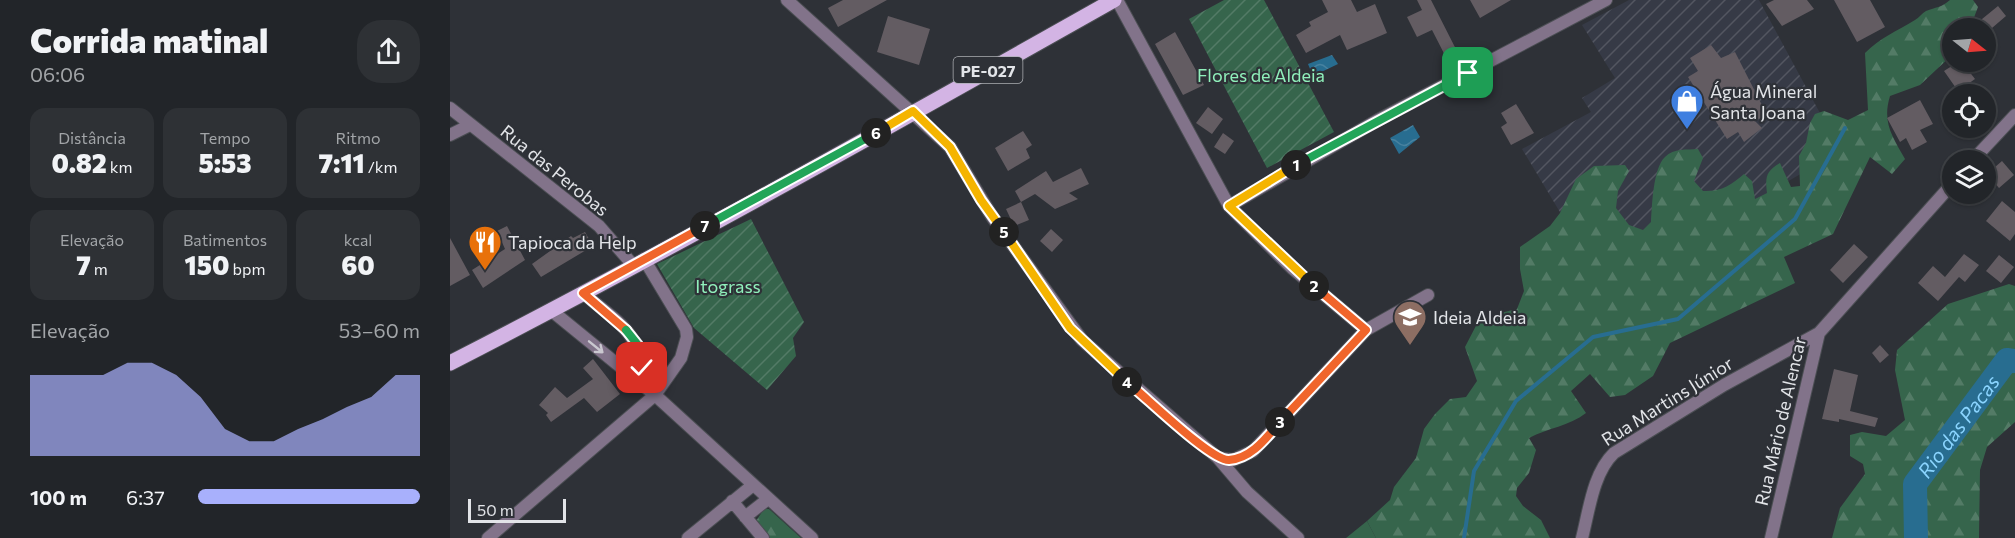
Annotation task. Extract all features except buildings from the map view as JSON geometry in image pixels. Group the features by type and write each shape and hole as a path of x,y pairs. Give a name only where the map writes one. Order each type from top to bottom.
{"main road":[{"name":"PE-027","path":"450,363 552,311 1116,0"}],"street":[{"path":"787,0 913,111 954,152 981,200 1070,328 1093,351 1218,458 1247,492 1298,538"},
{"path":"1116,0 1229,206 1293,269 1366,330"},
{"path":"1229,206 1378,120 1606,0"},
{"name":"Rua das Perobas","path":"450,108 599,226 639,262 682,318 687,337 681,358 655,395 488,538"},
{"path":"1982,150 2015,115"},
{"path":"450,135 470,125"},
{"name":"Rua Mário de Alencar","path":"1771,538 1819,333 1942,195"},
{"path":"583,293 620,325 638,345 642,368 641,383"},
{"path":"1218,458 1226,460 1244,456 1262,442 1366,330 1428,295"},
{"path":"552,311 655,395 812,538"},
{"name":"Rua Martins Júnior","path":"1582,538 1597,480 1607,460 1614,453 1724,385 1819,333"},
{"path":"688,538 753,485"},
{"path":"745,517 768,499"},
{"path":"732,501 763,538"}],"shaded area":[{"name":"Água Mineral Santa Joana","path":"1629,0 1759,0 1821,115 1804,172 1605,287 1522,149 1591,112 1582,98 1615,78 1582,25"}],"green space":[{"name":"Flores de Aldeia","path":"1224,0 1264,0 1334,132 1267,168 1189,19"},
{"path":"1950,0 1973,0 1978,7 1974,18 1942,18 1942,64 1920,85 1890,96 1888,121 1892,136 1905,159 1892,174 1870,157 1833,234 1784,257 1795,283 1670,343 1653,376 1625,395 1610,397 1590,374 1571,391 1586,413 1573,421 1529,438 1536,450 1529,473 1517,488 1516,496 1523,506 1541,520 1550,538 1376,538 1367,521 1390,500 1394,487 1416,458 1424,429 1450,399 1466,397 1477,381 1465,347 1480,318 1517,309 1524,291 1520,269 1520,247 1550,226 1560,213 1576,179 1594,166 1625,165 1629,171 1618,191 1616,208 1629,225 1643,230 1651,222 1654,188 1661,162 1676,151 1698,149 1703,158 1694,181 1703,191 1725,187 1744,174 1752,181 1755,199 1767,193 1768,175 1780,163 1791,187 1800,186 1799,156 1806,143 1810,123 1815,114 1824,111 1848,120 1868,110 1865,53 1925,12"},
{"name":"Itograss","path":"751,219 804,322 793,338 796,356 767,390 694,328 657,264"},
{"path":"2009,284 2015,286 2015,422 1987,447 1980,470 1979,538 1832,538 1840,508 1865,474 1863,464 1850,456 1850,435 1862,432 1886,436 1905,420 1895,370 1897,350 1948,304"},
{"path":"764,509 769,509 801,538 770,538 756,521"},
{"path":"1367,521 1376,538 1346,538"}],"water":[{"path":"1332,55 1338,64 1313,76 1308,64"},
{"path":"1413,125 1420,137 1399,154 1390,138"}],"waterway":[{"path":"1464,538 1474,471 1516,401 1593,337 1678,319 1795,219 1845,128"},
{"name":"Rio das Pacas","path":"1916,538 1915,484 2007,360 2015,361"}],"place":[{"name":"Água Mineral Santa Joana","path":"1687,130"},
{"name":"Tapioca da Help","path":"485,271"},
{"name":"Ideia Aldeia","path":"1410,346"}],"route":[{"path":"642,368 638,345 632,336 583,293 842,153 913,111 950,147 981,200 1016,247 1070,328 1093,351 1208,451 1218,458 1233,460 1253,451 1366,330 1293,269 1229,206 1300,163 1468,73"}]}
